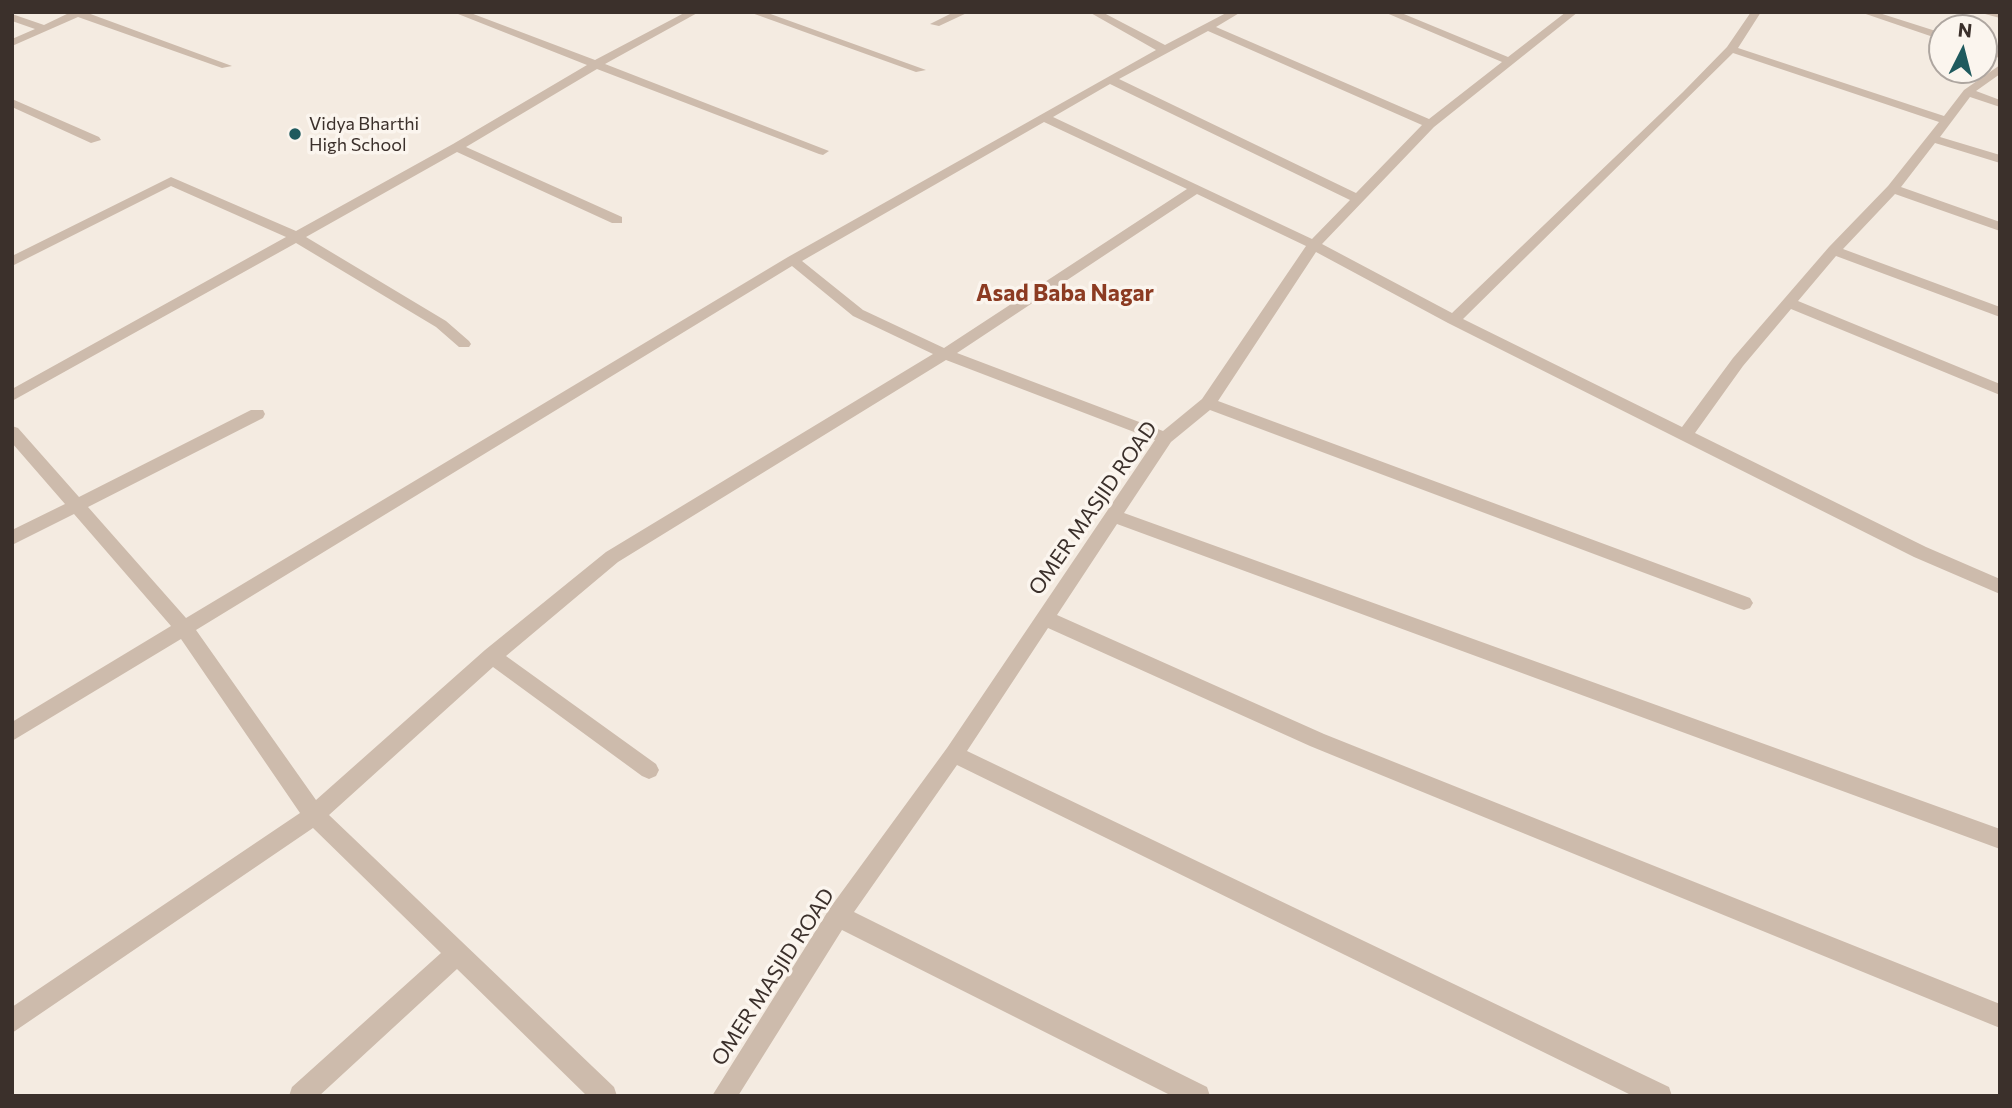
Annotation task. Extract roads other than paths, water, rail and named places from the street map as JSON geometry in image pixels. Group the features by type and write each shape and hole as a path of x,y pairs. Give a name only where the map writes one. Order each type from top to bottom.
{"street":[{"path":"458,12 823,150"},
{"path":"12,396 457,147 597,64 694,12"},
{"path":"754,12 920,70"},
{"path":"935,24 964,12"},
{"path":"1094,12 1165,50"},
{"path":"12,732 183,627 533,420 793,260 1110,79 1236,12"},
{"path":"1389,12 1508,61"},
{"path":"1453,320 1731,48 1756,12"},
{"path":"1865,12 1928,32"},
{"path":"1989,12 2000,15"},
{"path":"12,43 78,13 226,66"},
{"name":"OMER MASJID ROAD","path":"727,1095 838,916 954,754 1165,439 1208,403 1314,245 1430,124 1571,13"},
{"path":"12,17 43,28"},
{"path":"1207,27 1430,124"},
{"path":"1731,48 1945,120"},
{"path":"1685,435 1738,362 1834,250 1893,189 1968,92 2000,68"},
{"path":"1110,79 1357,199"},
{"path":"1968,92 2000,104"},
{"path":"12,102 95,140"},
{"path":"1044,117 1314,245 1453,320 1920,552 2000,587"},
{"path":"1930,138 2000,159"},
{"path":"457,147 617,220"},
{"path":"12,262 171,181 296,236 441,324 464,344"},
{"path":"12,1021 314,815 492,656 612,557 945,354 1196,189"},
{"path":"1893,189 2000,227"},
{"path":"1834,250 2000,312"},
{"path":"793,260 858,313 945,354 1165,439"},
{"path":"1788,302 2000,390"},
{"path":"1208,403 1744,603"},
{"path":"12,538 257,414"},
{"path":"12,432 183,627 314,815 605,1096"},
{"path":"1112,516 2000,839"},
{"path":"1044,618 1317,740 2000,1016"},
{"path":"492,656 649,770"},
{"path":"954,754 1660,1096"},
{"path":"838,916 1198,1096"},
{"path":"301,1096 457,954"}],"place":[{"name":"Vidya Bharthi High School","path":"295,134"}],"district":[{"name":"Asad Baba Nagar","path":"1065,293"}]}
